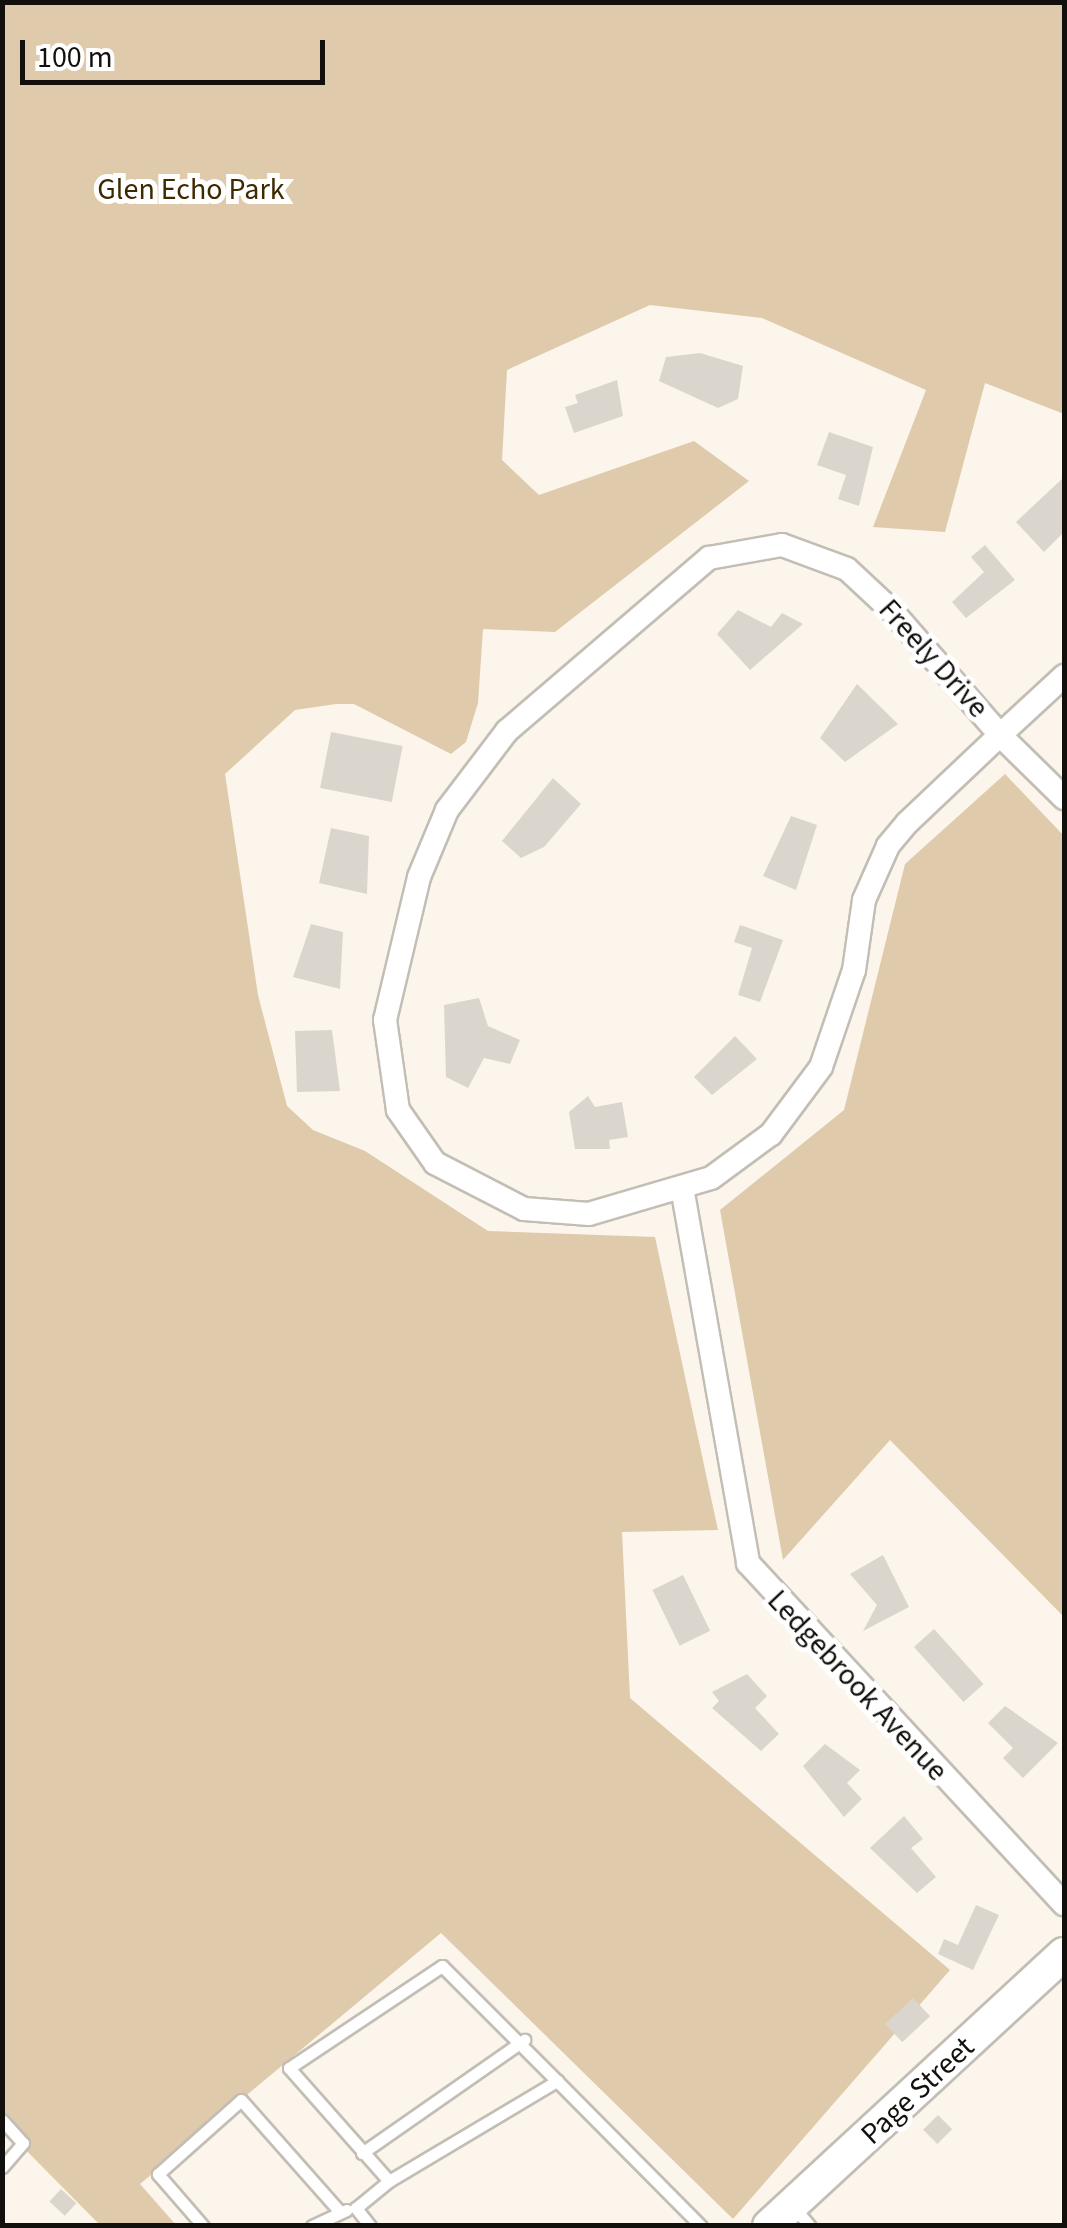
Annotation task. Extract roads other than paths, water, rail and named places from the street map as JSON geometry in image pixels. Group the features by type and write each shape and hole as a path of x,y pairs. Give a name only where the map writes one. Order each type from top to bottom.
{"street":[{"name":"Freely Drive","path":"756,545 804,548 847,569 1000,734 874,868 842,1018 800,1100 741,1158 683,1193 588,1214 524,1209 435,1163 398,1110 383,1050 391,992 432,843 469,775 682,576 756,545"},
{"path":"1064,676 1000,734 1064,798"},
{"name":"Ledgebrook Avenue","path":"683,1193 748,1564 1064,1904"},
{"name":"Page Street","path":"790,2219 1064,1954"}],"lane":[{"path":"388,2181 292,2064 442,1966 524,2040 557,2081 701,2226"},
{"path":"362,2153 524,2040"},
{"path":"312,2226 356,2208 388,2181 557,2081"},
{"path":"203,2226 158,2174 241,2100 340,2212"},
{"path":"2,2120 24,2143 2,2167"},
{"path":"356,2208 370,2226"}],"park label":[{"name":"Glen Echo Park","path":"191,190"}]}
